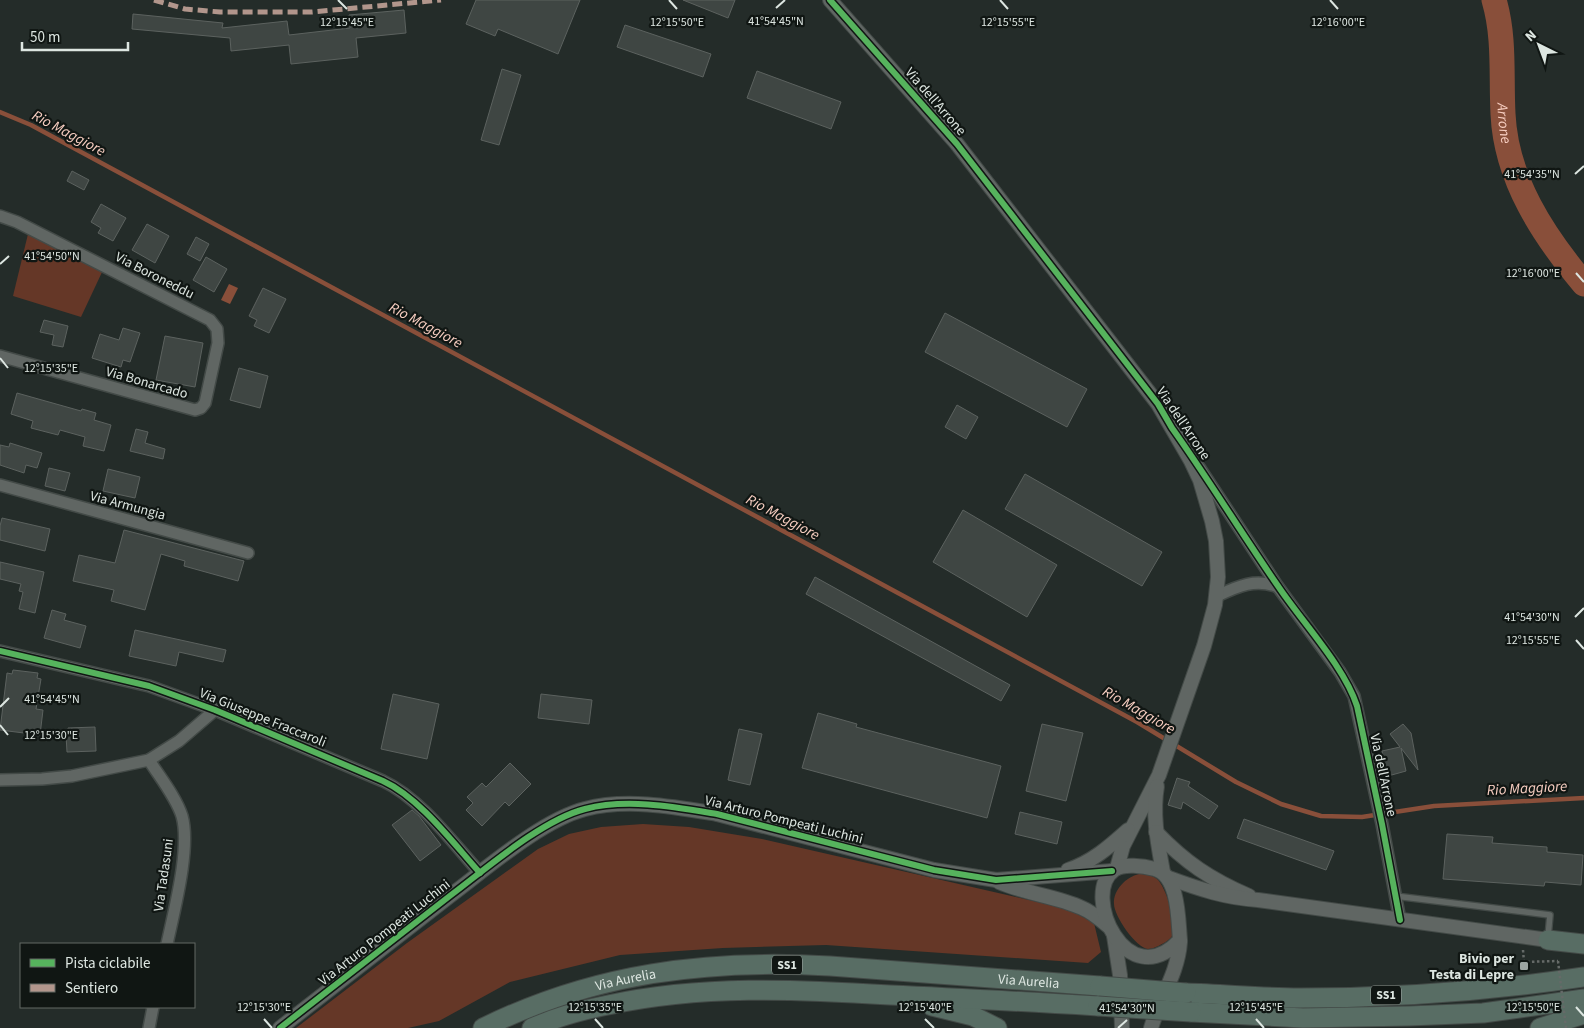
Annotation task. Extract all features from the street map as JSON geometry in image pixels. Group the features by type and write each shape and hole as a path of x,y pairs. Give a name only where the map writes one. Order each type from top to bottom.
{"highway":[{"path":"1548,940 1584,944"},
{"name":"Via Aurelia","path":"483,1028 555,997 597,984 675,970 736,965 810,965 1186,992 1300,998 1406,994 1504,987 1584,977"},
{"name":"Via Aurelia","path":"532,1028 565,1016 647,997 678,993 739,990 840,992 1303,1018 1483,1013 1584,999"},
{"path":"840,992 858,999 940,1007 972,1016 997,1028"},
{"path":"1216,1013 1224,1022 1292,1025 1311,1028"},
{"path":"1540,1028 1584,1014"}],"street":[{"name":"Via dell'Arrone","path":"830,0 957,144 1158,404 1278,587 1340,672 1354,696 1382,824 1400,920"},
{"name":"Via Boroneddu","path":"0,216 18,222 212,322 217,329 218,343 205,403 199,410"},
{"name":"Via Bonarcado","path":"0,356 192,410 199,410"},
{"path":"1122,1028 1120,975 1111,931 1104,914 1103,898 1105,886 1160,772 1204,646 1217,596 1218,560 1212,521 1196,471 1172,428"},
{"name":"Via Armungia","path":"0,485 248,553"},
{"path":"1217,596 1231,589 1252,583 1264,582 1278,587"},
{"name":"Via Giuseppe Fraccaroli","path":"0,651 149,686 215,710 384,781 414,801 480,873"},
{"path":"0,780 72,776 149,760 179,741 215,710"},
{"name":"Via Tadasuni","path":"149,760 179,808 184,823 180,886 167,943"},
{"path":"1151,1028 1176,969 1180,940 1177,907 1166,875 1156,832 1155,796 1160,772"},
{"name":"Via Arturo Pompeati Luchini","path":"280,1028 480,873 531,836 571,813 593,807 643,805 684,808 717,814 934,870 996,880 1114,869"},
{"name":"Via Arturo Pompeati Luchini","path":"1041,877 1088,862 1134,824"},
{"path":"1156,832 1184,859 1200,871 1258,900"},
{"path":"1114,869 1130,866 1146,867 1215,894 1233,898 1548,940"},
{"name":"Via Arturo Pompeati Luchini","path":"996,880 1014,888 1076,905 1090,912 1111,931"},
{"path":"1111,931 1129,951 1144,956 1160,955 1167,952 1180,940"},
{"path":"149,1028 153,1008"}],"lane":[{"path":"1395,896 1550,915 1548,940"}],"path":[{"path":"1524,962 1558,961 1566,1028"}],"shaded area":[{"path":"28,234 103,270 81,317 13,296"},
{"path":"229,284 238,288 230,304 221,300"},
{"path":"643,824 689,827 762,839 1068,909 1094,923 1101,952 1088,963 826,945 723,948 620,955 510,982 439,1021 408,1028 296,1028 407,943 538,849 569,834 601,827"},
{"path":"1139,874 1157,879 1164,889 1172,914 1173,934 1169,940 1150,949 1143,947 1126,931 1114,904 1114,899 1121,885 1129,878"}],"building":[{"path":"476,0 580,0 558,54 498,29 495,36 466,24"},
{"path":"683,0 735,0 728,18"},
{"path":"404,10 406,33 356,38 358,57 291,64 289,45 231,51 230,38 132,29 133,14 223,23 222,28 287,21 289,35 350,28 349,15"},
{"path":"625,25 711,54 703,77 617,47"},
{"path":"502,69 521,75 499,145 481,140"},
{"path":"757,71 841,102 831,129 747,98"},
{"path":"72,171 89,180 84,190 67,181"},
{"path":"101,204 126,218 113,241 98,233 101,228 91,222"},
{"path":"147,224 169,236 155,263 132,250"},
{"path":"196,237 209,244 200,261 187,254"},
{"path":"206,257 227,269 214,292 193,280"},
{"path":"263,288 286,299 269,333 254,326 257,320 249,316"},
{"path":"945,313 1087,389 1067,427 925,352"},
{"path":"44,320 68,326 63,347 52,345 54,335 40,332"},
{"path":"123,328 140,333 130,362 123,360 121,367 92,358 100,334 119,340"},
{"path":"165,336 203,343 195,387 156,380"},
{"path":"239,368 268,376 260,408 230,400"},
{"path":"17,393 81,411 82,409 96,413 94,420 111,425 104,451 83,446 85,437 60,430 58,435 31,428 33,421 11,414"},
{"path":"957,405 978,417 966,439 945,427"},
{"path":"136,429 148,432 145,443 165,449 163,459 130,451"},
{"path":"10,443 42,453 37,468 26,465 24,473 0,465 0,445 9,447"},
{"path":"49,468 70,473 65,491 45,486"},
{"path":"108,469 140,477 135,498 103,491"},
{"path":"1025,474 1162,552 1142,586 1005,509"},
{"path":"963,510 1057,565 1027,617 933,562"},
{"path":"2,518 50,529 45,551 0,540"},
{"path":"124,530 244,561 238,581 184,566 185,561 161,554 145,610 111,601 114,590 73,581 79,555 115,563"},
{"path":"0,562 44,572 35,613 19,609 23,592 19,591 21,584 0,579"},
{"path":"815,577 1010,685 1001,701 806,594"},
{"path":"52,610 66,614 64,620 86,626 80,648 44,638"},
{"path":"135,630 226,650 223,662 179,652 176,666 129,656"},
{"path":"13,670 38,673 37,678 41,679 36,709 43,710 40,735 0,730 7,673 12,674"},
{"path":"393,694 439,704 427,759 381,749"},
{"path":"541,694 592,700 589,724 538,718"},
{"path":"818,713 857,724 856,727 1001,766 987,818 802,768"},
{"path":"1042,724 1083,733 1066,801 1026,791"},
{"path":"1403,724 1411,733 1418,770 1401,748 1406,771 1388,776 1382,751 1400,747 1390,734"},
{"path":"95,727 96,751 67,752 66,735 68,735 68,728"},
{"path":"739,729 762,734 750,785 728,780"},
{"path":"510,763 531,784 509,806 505,802 482,826 466,810 473,803 467,797 482,783 486,787"},
{"path":"1177,778 1190,782 1188,786 1218,806 1209,819 1183,802 1181,809 1168,805"},
{"path":"412,810 419,816 441,845 420,861 392,825"},
{"path":"1020,812 1062,822 1057,844 1015,834"},
{"path":"1244,819 1334,851 1326,870 1237,838"},
{"path":"1447,834 1493,837 1492,843 1547,847 1547,852 1583,855 1581,885 1545,882 1544,886 1443,879"}],"waterway":[{"name":"Arrone","path":"1494,0 1500,28 1503,114 1511,161 1529,205 1541,226 1584,284"},
{"name":"Rio Maggiore","path":"0,112 31,125 1137,722 1236,782 1281,804 1321,816 1362,817 1434,806 1584,798"}],"marked path":[{"path":"154,0 185,9 220,12 312,12 441,0"}],"cycle path":[{"path":"830,0 957,144 1158,404 1172,428 1288,600 1343,675 1357,706 1400,920"},
{"path":"0,651 149,686 215,710 383,781 410,798 423,810 480,873"},
{"path":"280,1028 515,846 551,823 585,809 617,804 634,804 717,814 934,870 996,880 1112,871"}],"place":[{"name":"Bivio per Testa di Lepre","path":"1524,966"}]}
